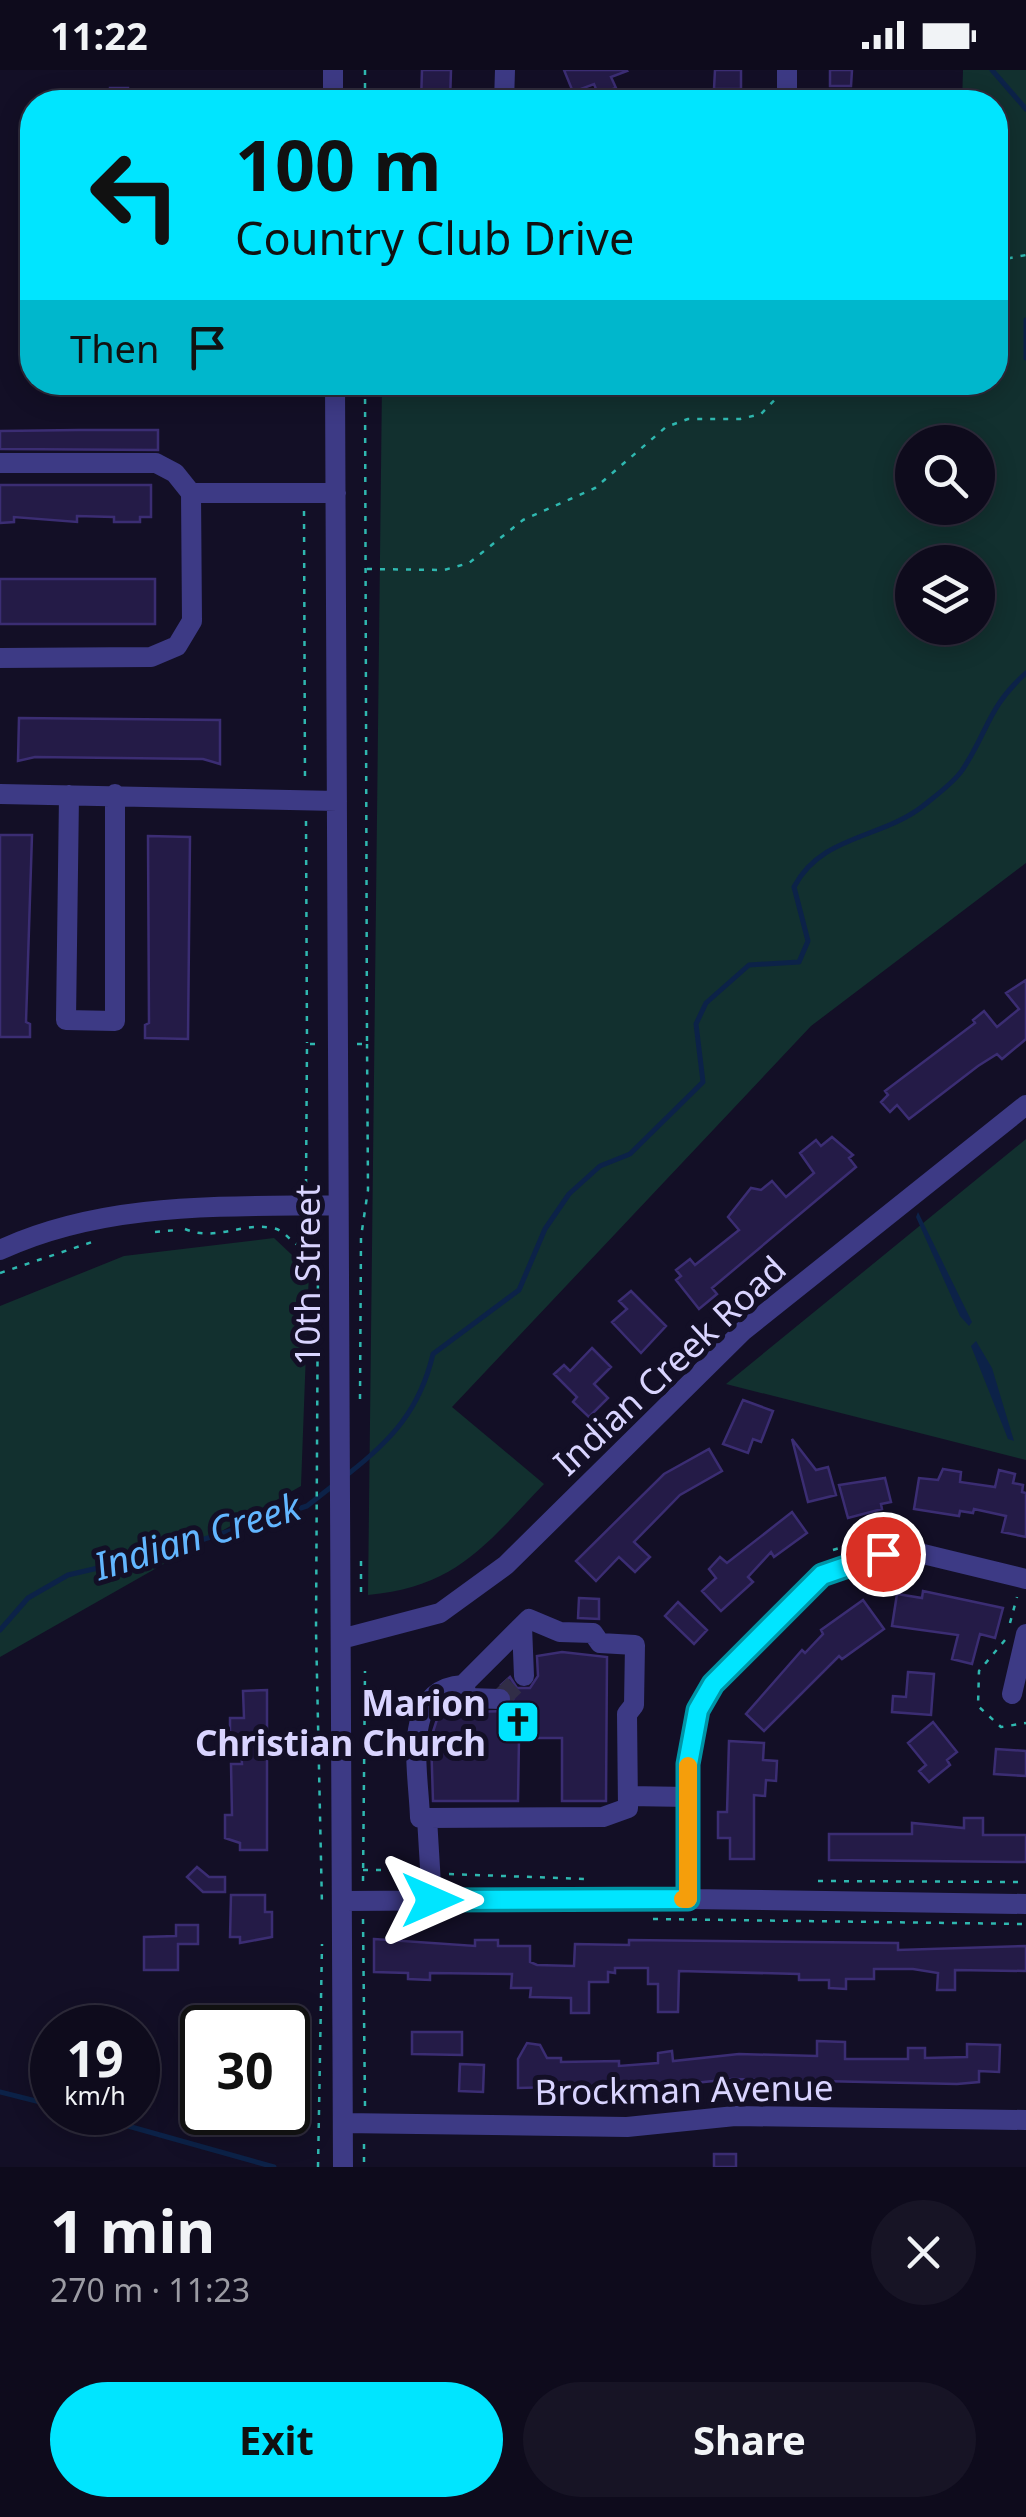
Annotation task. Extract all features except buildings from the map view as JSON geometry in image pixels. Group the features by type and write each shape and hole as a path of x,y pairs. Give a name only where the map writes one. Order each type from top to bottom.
{"street":[{"name":"10th Street","path":"336,395 339,1426 350,1546 341,1639 344,2167"},
{"path":"0,462 156,462 175,472 190,493 192,621 177,646 151,657 0,658"},
{"path":"190,493 336,493"},
{"path":"0,794 337,802"},
{"path":"69,794 66,1020 115,1021 116,794"},
{"name":"Indian Creek Road","path":"341,1639 440,1613 506,1564 743,1331 1026,1105"},
{"path":"0,1250 29,1236 108,1217 181,1208 338,1205"},
{"path":"688,1899 690,1734 713,1684 822,1575 883,1554 920,1553 1026,1578"},
{"path":"529,1618 560,1632 593,1633 600,1643 635,1645 634,1706 627,1714 628,1808 603,1817 420,1818 421,1708 437,1691 462,1685 529,1618"},
{"path":"522,1626 524,1676"},
{"path":"1012,1694 1014,1632"},
{"path":"462,1685 469,1698 500,1699"},
{"path":"628,1796 688,1797"},
{"path":"427,1818 432,1900"},
{"path":"343,1901 688,1899 1026,1904"},
{"name":"Brockman Avenue","path":"343,2123 626,2127 735,2116 1026,2120"}],"path":[{"path":"359,1406 363,1380 361,1237 368,1190 365,395"},
{"path":"366,569 444,570 470,563 523,520 596,488 666,426 688,419 740,419 761,414 779,395"},
{"path":"304,504 306,1178"},
{"path":"307,1044 320,1044"},
{"path":"354,1044 368,1044"},
{"path":"146,1232 184,1229 201,1236 240,1228 274,1228 298,1247 307,1245 318,1271 322,1923"},
{"path":"0,1272 100,1240"},
{"path":"350,1546 360,1600"},
{"path":"1007,1590 1018,1593 1014,1632 979,1671 978,1706 1001,1726 1026,1723"},
{"path":"638,1919 1026,1924"},
{"path":"318,2167 318,1976 322,1943"}],"green space":[{"path":"963,70 1026,70 1026,863 811,1026 452,1407 544,1484 468,1559 425,1583 368,1595 382,395 1008,395 1008,90 962,90"},
{"path":"1026,1139 1026,1460 726,1384"},
{"path":"274,1238 309,1271 301,1486 0,1657 0,1306 124,1256"}],"water":[{"path":"918,1212 972,1322 969,1326 960,1316 916,1217"},
{"path":"976,1341 992,1368 1014,1441 1008,1439 971,1346"}],"waterway":[{"name":"Indian Creek","path":"992,70 1026,109"},
{"name":"Indian Creek","path":"1026,320 1026,358"},
{"name":"Indian Creek","path":"348,1474 402,1422 420,1391 433,1354 519,1290 545,1229 569,1194 600,1166 630,1154 703,1082 696,1024 706,1003 749,965 799,962 808,941 794,887 806,870 836,847 907,817 950,784 963,769 1004,697 1026,673"},
{"name":"Indian Creek","path":"0,1630 28,1598 68,1575 158,1554 307,1506 335,1484"},
{"path":"0,2092 30,2100"},
{"path":"160,2135 274,2167"}],"tunnel":[{"path":"500,1699 524,1676"}],"slow traffic":[{"path":"683,1899 688,1899 688,1766"}],"place":[{"name":"Marion Christian Church","path":"518,1722"}],"route":[{"path":"432,1900 688,1899 688,1764 690,1734 698,1710 713,1684 822,1575 883,1554"}]}
